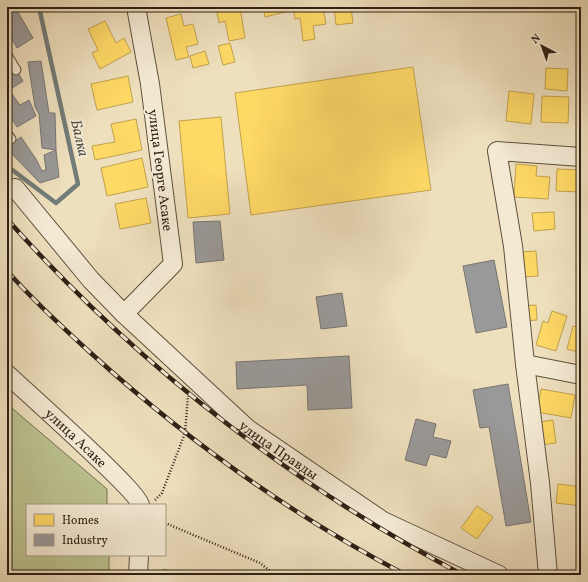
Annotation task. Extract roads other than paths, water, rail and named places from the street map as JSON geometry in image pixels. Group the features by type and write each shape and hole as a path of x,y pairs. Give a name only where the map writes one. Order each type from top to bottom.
{"street":[{"name":"улица Георге Асаке","path":"124,314 173,264 150,84 136,7"},
{"path":"548,575 540,483 525,364 513,246 497,151 581,157"},
{"name":"улица Правды","path":"15,188 91,280 124,314 248,429 383,521 499,575"},
{"path":"525,364 581,375"},
{"name":"улица Асаке","path":"7,374 81,443 126,487 140,504"},
{"path":"138,575 139,556"}],"lane":[{"path":"7,55 16,70"}],"waterway":[{"name":"Балка","path":"7,174 11,169 56,203 78,184 39,7"}],"railway":[{"path":"7,219 57,272 109,323 163,372 219,418 277,461 337,502 399,540 463,575"},
{"path":"7,271 49,314 93,355 129,387 204,447 282,502 323,528 406,575"}]}
